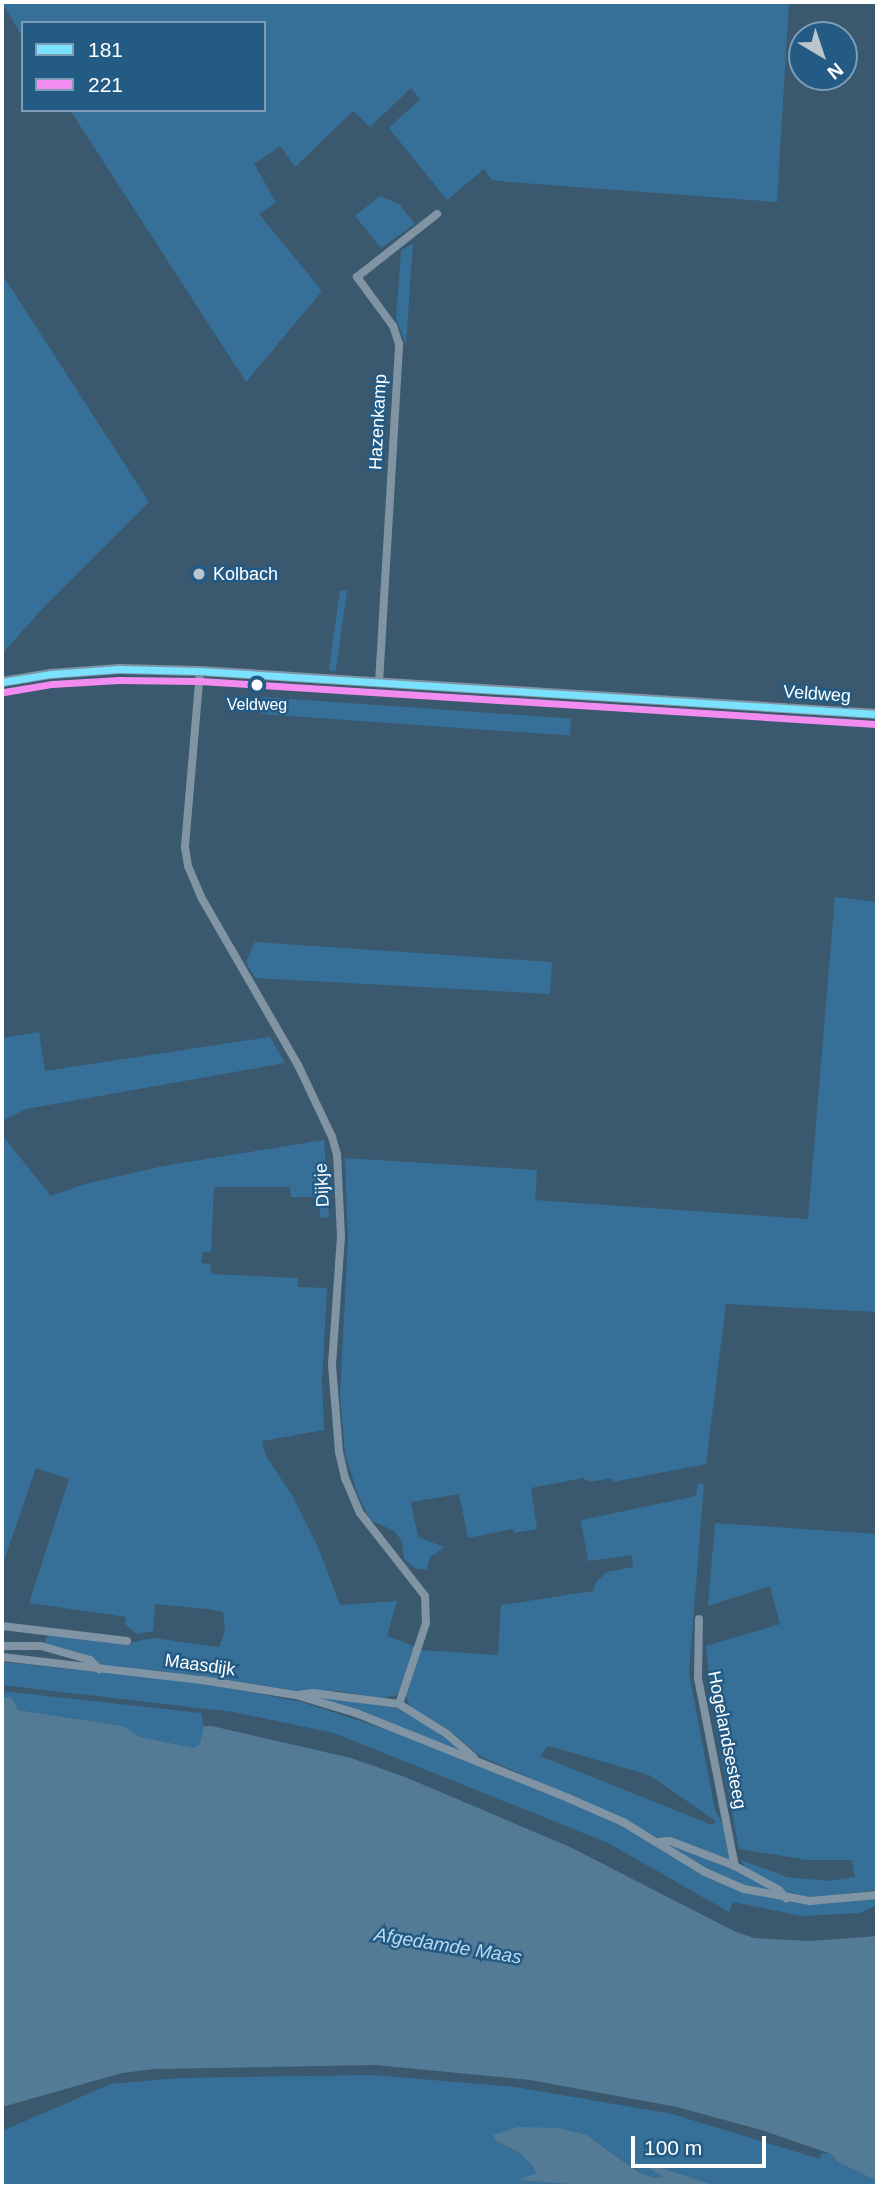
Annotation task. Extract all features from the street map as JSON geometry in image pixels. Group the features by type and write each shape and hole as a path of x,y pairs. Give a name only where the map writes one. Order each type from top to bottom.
{"street":[{"name":"Hazenkamp","path":"379,683 398,344 393,326 357,277 437,215"},
{"name":"Veldweg","path":"2,682 51,674 119,669 200,671 877,714"},
{"name":"Dijkje","path":"200,671 185,847 188,866 201,897 298,1065 332,1137 337,1154 341,1236 332,1365 339,1452 345,1478 360,1513 425,1596 426,1623 399,1704"},
{"name":"Hogelandsesteeg","path":"699,1619 698,1678 735,1866"},
{"path":"2,1626 127,1641"},
{"path":"41,1646 42,1632"},
{"name":"Maasdijk","path":"2,1646 41,1646 90,1660 99,1669"},
{"name":"Maasdijk","path":"2,1657 202,1680 296,1695 356,1713 475,1759 623,1822 728,1884 787,1898 828,1900 877,1895"},
{"name":"Maasdijk","path":"296,1695 324,1693 399,1704 447,1734 475,1759"},
{"name":"Maasdijk","path":"656,1842 670,1842 735,1866 779,1890 787,1898"}],"shaded area":[{"path":"2,2 789,2 777,202 509,182 492,180 484,169 447,200 389,128 420,99 411,88 370,127 353,111 295,167 280,146 254,164 276,202 259,214 322,291 246,382 71,112 266,112 266,21 21,21 21,35"},
{"path":"380,196 399,204 415,224 381,248 355,216"},
{"path":"413,243 406,344 396,318 401,251"},
{"path":"2,274 149,502 43,608 2,654"},
{"path":"340,590 347,591 336,671 329,670"},
{"path":"262,697 571,719 570,736 261,714"},
{"path":"835,897 877,902 877,1312 726,1304 706,1464 613,1482 612,1478 590,1482 583,1478 531,1488 537,1529 514,1533 513,1529 468,1538 459,1494 411,1502 418,1537 444,1547 430,1557 427,1569 416,1569 404,1559 402,1541 394,1531 370,1520 358,1495 345,1454 340,1394 348,1240 345,1158 537,1170 535,1200 808,1219"},
{"path":"255,942 552,962 550,994 255,978 246,962"},
{"path":"39,1032 45,1071 270,1037 285,1063 26,1109 2,1121 2,1038"},
{"path":"2,1135 51,1196 85,1184 163,1166 324,1140 329,1218 320,1217 319,1197 291,1197 290,1187 214,1187 211,1252 203,1252 201,1263 210,1264 211,1274 298,1278 298,1287 327,1288 322,1381 324,1430 262,1441 266,1456 293,1497 318,1547 340,1605 397,1601 387,1636 416,1647 399,1692 395,1696 381,1698 337,1691 298,1691 202,1676 102,1666 92,1659 46,1644 45,1639 49,1635 131,1645 132,1642 154,1638 219,1647 225,1631 223,1612 207,1609 155,1604 153,1631 137,1634 125,1624 126,1617 29,1603 69,1479 36,1468 2,1566"},
{"path":"698,1483 704,1484 689,1673 715,1810 724,1827 731,1862 669,1839 656,1837 625,1820 480,1756 449,1730 411,1708 405,1694 420,1650 498,1655 501,1605 593,1591 597,1581 607,1572 633,1567 632,1555 588,1561 581,1520 696,1496","holes":["548,1746 649,1775 716,1821 712,1825 540,1756"]},
{"path":"715,1523 877,1534 877,1890 816,1897 791,1896 746,1870 741,1860 787,1877 828,1881 855,1877 852,1860 808,1860 739,1849 713,1712 706,1646 780,1624 770,1586 708,1606"},
{"path":"2,1662 202,1683 302,1702 415,1739 567,1801 621,1825 704,1875 743,1893 810,1904 877,1898 877,1905 860,1913 802,1916 733,1902 729,1912 608,1843 334,1733 233,1712 2,1685"},
{"path":"2,1691 201,1713 204,1726 200,1743 194,1748 140,1737 123,1726 18,1710 11,1697 2,1697"},
{"path":"315,1696 396,1708 427,1724 463,1751"},
{"path":"666,1844 739,1872 777,1892 745,1886 707,1869"},
{"path":"373,2075 515,2087 672,2114 820,2159 822,2153 831,2154 838,2162 877,2181 877,2186 717,2186 653,2165 649,2168 664,2178 654,2178 638,2171 587,2135 495,2140 520,2153 534,2168 536,2173 521,2180 594,2186 2,2186 2,2131 111,2084 179,2078"}],"water":[{"name":"Afgedamde Maas","path":"2,1697 11,1697 18,1710 123,1726 140,1737 194,1748 200,1743 204,1726 212,1726 351,1758 405,1777 570,1847 734,1931 754,1938 810,1941 877,1936 877,2181 838,2162 831,2154 761,2130 677,2107 530,2080 375,2065 155,2069 122,2073 2,2107"},
{"path":"518,2127 558,2128 587,2135 637,2171 654,2178 663,2177 649,2168 653,2165 717,2186 594,2186 519,2180 536,2173 534,2168 520,2153 495,2140 493,2135"}],"transit line":[{"name":"181","path":"2,682 51,674 119,669 200,671 877,714"},
{"name":"221","path":"4,692 52,684 119,680 200,681 876,724"}],"place":[{"name":"Kolbach","path":"199,574"},
{"name":"Veldweg","path":"257,685"}]}
